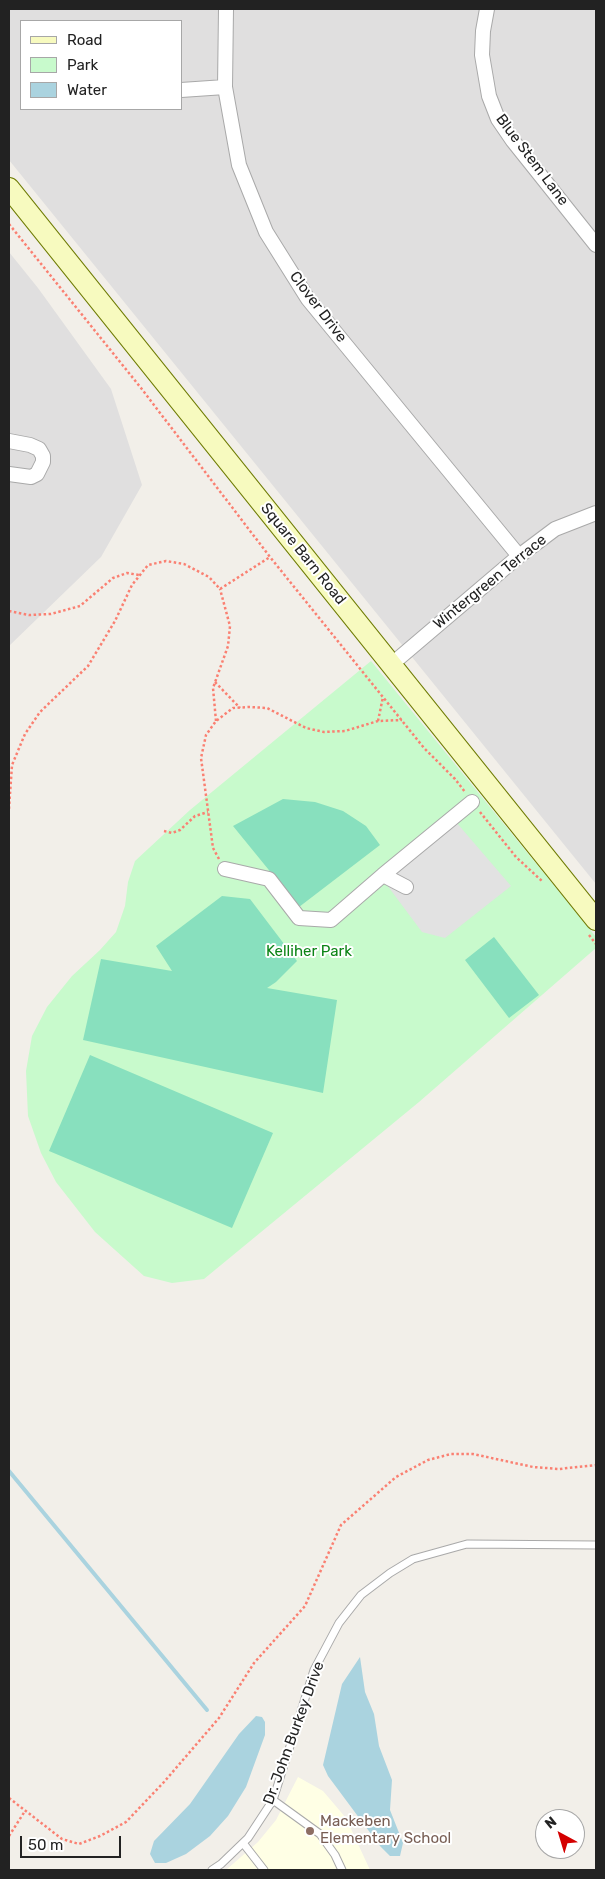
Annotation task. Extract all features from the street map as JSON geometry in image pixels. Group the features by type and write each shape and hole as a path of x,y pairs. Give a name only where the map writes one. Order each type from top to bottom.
{"street":[{"name":"Clover Drive","path":"226,9 225,87 239,164 266,232 308,299 519,556"},
{"name":"Blue Stem Lane","path":"487,9 482,31 482,55 488,96 498,119 513,141 596,245"},
{"path":"182,90 225,87"},
{"name":"Square Barn Road","path":"9,188 392,664 591,925"},
{"path":"9,441 30,445 38,449 43,456 43,462 37,474 31,477 9,474"},
{"name":"Wintergreen Terrace","path":"392,664 519,556 555,529 596,513"},
{"path":"225,869 269,879 299,918 331,920 472,802"},
{"path":"383,875 406,887"}],"lane":[{"name":"Dr. John Burkey Drive","path":"212,1870 222,1864 243,1844 273,1800 314,1670 339,1623 361,1595 413,1558 467,1544 596,1545"},
{"path":"273,1800 320,1834 335,1855 342,1870"},
{"path":"243,1844 264,1870"}],"path":[{"path":"9,224 141,388 270,557 402,720 435,759 455,779 516,857 546,885"},
{"path":"220,589 270,557"},
{"path":"9,809 12,765 25,734 40,712 88,666 115,621 132,585 148,565 166,561 184,564 209,577 220,589 230,626 228,646 213,688 216,721"},
{"path":"9,611 28,615 51,614 80,606 114,578 127,573 140,575"},
{"path":"214,682 240,708"},
{"path":"378,721 383,696"},
{"path":"225,869 213,848 202,758 206,735 216,721 233,708 267,708 306,728 324,732 345,731 378,721 402,720"},
{"path":"164,831 172,833 180,830 195,816 208,812"},
{"path":"591,925 596,944"},
{"path":"9,1798 62,1839 79,1844 100,1836 126,1822 164,1782 218,1718 254,1663 305,1606 341,1525 396,1477 428,1460 451,1454 473,1454 532,1467 559,1469 596,1465"},
{"path":"9,1836 25,1811"}],"shaded area":[{"path":"9,9 596,9 596,884 9,160"},
{"path":"9,252 38,288 111,389 142,485 101,557 9,646"},
{"path":"456,822 511,886 445,938 422,932 384,881"},
{"name":"Mackeben Elementary School","path":"298,1777 323,1791 346,1818 370,1870 226,1870 258,1842 276,1820"}],"green space":[{"name":"Kelliher Park","path":"371,661 596,937 596,948 419,1102 204,1279 172,1283 144,1276 95,1232 56,1182 41,1153 28,1116 26,1071 32,1036 47,1007 72,976 116,932 125,906 128,882 135,861 190,810"},
{"path":"283,799 315,802 343,811 366,826 380,845 299,907 233,826"},
{"path":"222,896 250,899 297,961 276,982 267,988 337,1000 323,1093 83,1040 101,959 172,971 156,946"},
{"path":"494,937 539,995 509,1018 465,960"},
{"path":"90,1055 273,1133 232,1228 49,1151"}],"water":[{"path":"360,1657 365,1692 374,1714 379,1746 392,1780 390,1810 403,1843 400,1856 390,1856 380,1846 328,1776 323,1765 342,1684"},
{"path":"256,1716 262,1717 265,1722 265,1735 246,1787 228,1816 210,1836 186,1854 166,1863 155,1863 150,1854 154,1841 190,1804 239,1734"}],"waterway":[{"path":"9,1471 207,1710"}],"place":[{"name":"Mackeben Elementary School","path":"310,1831"}]}
